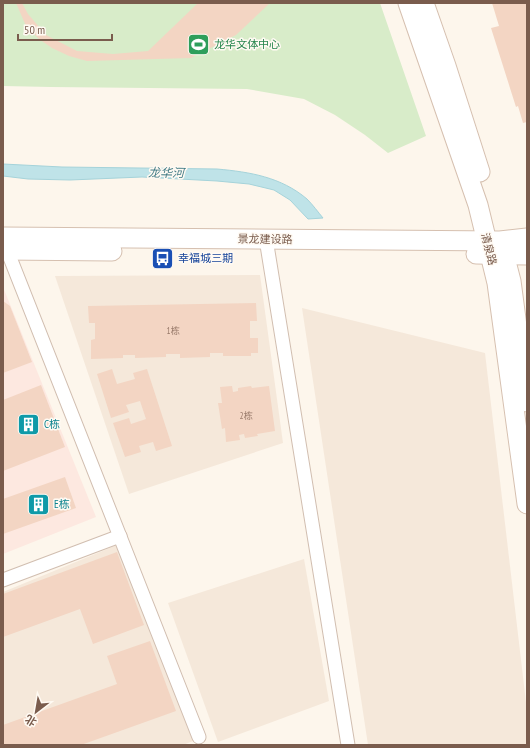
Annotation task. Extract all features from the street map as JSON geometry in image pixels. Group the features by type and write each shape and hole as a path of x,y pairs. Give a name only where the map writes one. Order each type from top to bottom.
{"main road":[{"name":"清泉路","path":"408,3 478,205 495,248 511,281 527,402"},
{"name":"清泉路","path":"424,3 486,191 495,248 497,283 527,504"},
{"name":"景龙建设路","path":"495,248 527,238"},
{"name":"景龙建设路","path":"4,246 495,248 527,255"}],"street":[{"path":"4,246 199,737"},
{"path":"268,246 348,745"},
{"path":"3,580 120,536"}],"shaded area":[{"path":"260,275 283,443 129,494 55,276"},
{"path":"3,287 96,517 3,554"},
{"path":"302,308 485,353 527,711 527,745 368,745"},
{"path":"117,545 198,739 183,745 3,745 3,592"},
{"path":"304,559 329,701 218,742 168,603"}],"green space":[{"name":"龙华文体中心","path":"3,3 380,3 426,136 388,153 365,135 335,115 304,99 247,89 3,86"}],"water":[{"name":"龙华河","path":"3,164 62,167 217,169 253,174 287,185 307,199 323,218 308,219 290,200 274,190 249,184 142,177 70,180 28,179 3,176"}],"building":[{"path":"16,3 22,3 28,14 46,35 77,51 113,54 148,51 198,3 270,3 236,35 191,58 87,61 69,56 52,48 39,39 26,26"},
{"path":"492,3 527,3 527,122 523,123 518,106 516,107 491,28 499,26"},
{"path":"3,301 10,306 32,362 3,373"},
{"path":"256,303 257,321 250,321 250,338 258,338 258,353 251,353 251,356 223,356 223,353 210,353 210,357 180,358 180,354 166,354 166,357 135,358 135,355 123,355 123,358 91,359 91,340 95,339 95,323 89,323 88,306"},
{"path":"112,369 117,384 135,379 133,373 147,369 172,446 156,451 153,442 139,446 141,452 125,457 113,423 129,418 131,424 146,419 140,401 126,405 129,412 111,418 97,374"},
{"name":"C栋","path":"41,385 65,447 3,471 3,400"},
{"path":"232,386 233,392 238,391 238,388 269,386 275,431 245,438 244,434 239,435 240,440 226,442 225,428 222,429 218,403 222,403 220,387"},
{"name":"E栋","path":"65,477 76,508 3,534 3,499"},
{"path":"117,552 144,625 93,644 80,609 3,637 3,594"},
{"path":"150,641 176,711 81,745 3,745 3,725 117,684 107,656"}],"place":[{"name":"龙华文体中心","path":"199,44"},
{"name":"幸福城三期","path":"162,258"},
{"name":"C栋","path":"29,424"},
{"name":"E栋","path":"39,504"}]}
